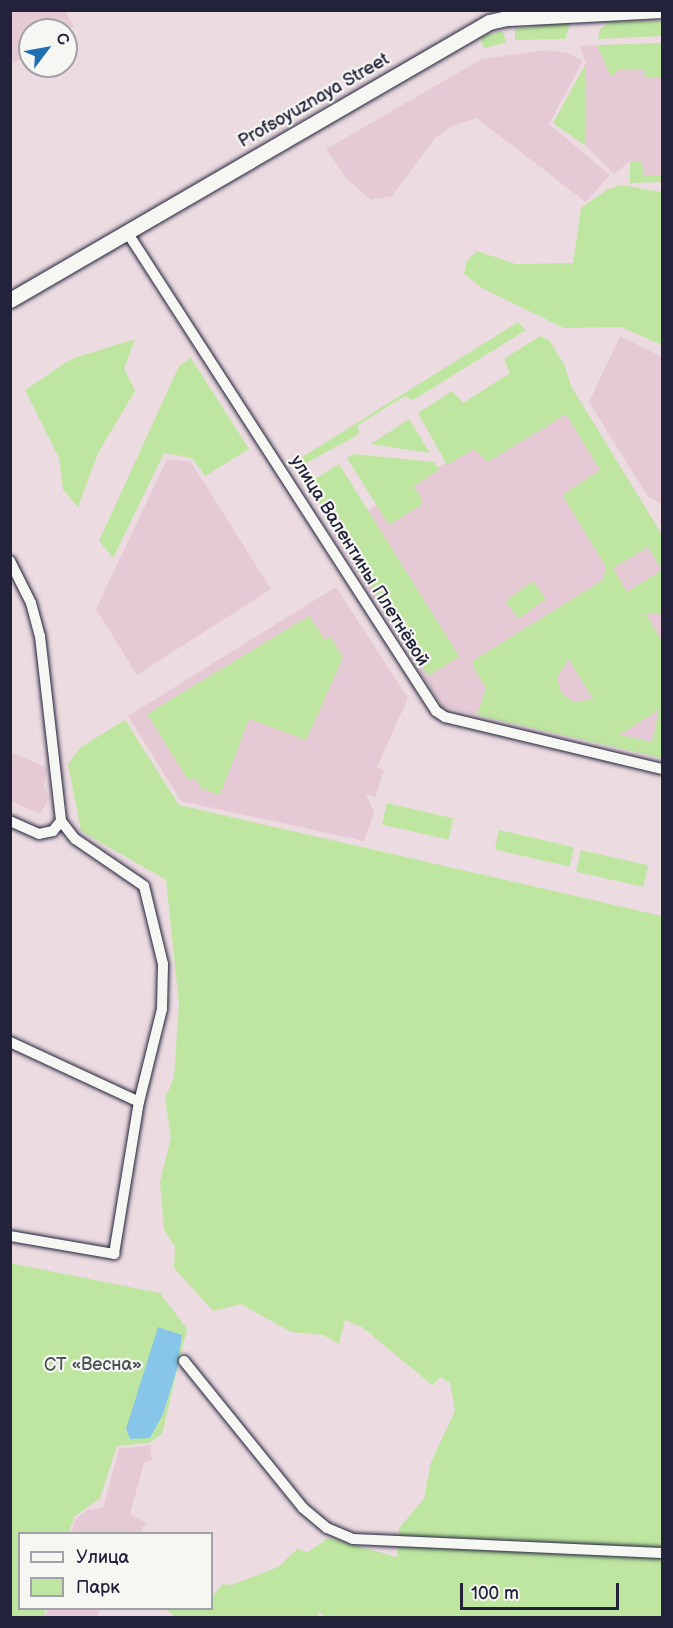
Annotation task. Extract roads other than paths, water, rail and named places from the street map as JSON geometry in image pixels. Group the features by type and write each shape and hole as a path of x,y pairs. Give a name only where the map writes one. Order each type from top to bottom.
{"main road":[{"name":"Profsoyuznaya Street","path":"10,300 486,16 507,18 659,10"}],"street":[{"name":"улица Валентины Плетнёвой","path":"127,232 436,711 445,717 663,770"},
{"path":"10,561 31,603 40,636 61,821 75,839 124,870 144,886 148,895 164,984 162,1009 139,1102 114,1254 10,1236"},
{"path":"10,821 39,834 53,831 61,821"},
{"path":"10,1042 139,1102"},
{"path":"184,1361 303,1508 327,1528 354,1539 663,1553"}],"water":[{"path":"158,1327 182,1335 177,1369 163,1414 150,1438 130,1439 126,1429"}],"park label":[{"name":"СТ «Весна»","path":"93,1365"}]}
